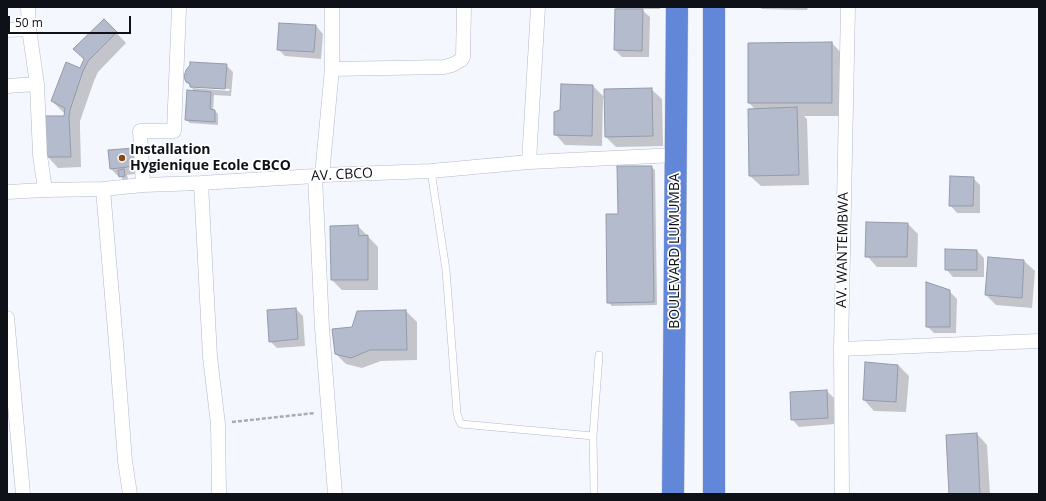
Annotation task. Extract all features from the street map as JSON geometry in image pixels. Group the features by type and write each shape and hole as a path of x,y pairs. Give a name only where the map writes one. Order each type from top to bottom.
{"highway":[{"name":"BOULEVARD LUMUMBA","path":"673,494 677,7"},
{"path":"714,7 714,494"}],"street":[{"path":"28,7 29,29 37,84 40,155 45,190"},
{"path":"332,7 332,69 318,176 322,328 335,494"},
{"path":"332,69 444,67 452,65 461,60 463,57 464,7"},
{"path":"529,162 538,7"},
{"name":"AV. WANTEMBWA","path":"842,494 841,349 848,7"},
{"path":"142,185 140,131 174,131 179,8"},
{"path":"7,30 29,29"},
{"path":"7,86 37,84"},
{"name":"AV. CBCO","path":"7,192 103,189 142,185 431,171 529,162 676,154"},
{"path":"201,183 210,357 218,424 219,494"},
{"path":"103,189 125,461 130,494"},
{"path":"7,318 23,494"},
{"path":"841,349 1039,341"}],"lane":[{"path":"431,171 446,270 457,413 461,424 593,436"},
{"path":"594,492 593,436 599,356"}],"path":[{"path":"218,424 329,412"}],"building":[{"path":"615,9 643,9 642,51 614,50"},
{"path":"104,19 117,32 88,61 83,71 69,117 71,157 47,157 45,116 64,116 65,108 51,101 66,62 80,68 84,59 73,49"},
{"path":"279,23 316,25 314,52 277,50"},
{"path":"832,42 832,103 748,103 748,43"},
{"path":"190,62 227,64 225,89 190,87 190,84 186,82 184,77"},
{"path":"561,84 593,85 592,136 554,135 554,112 560,110"},
{"path":"652,88 653,136 605,137 604,89"},
{"path":"187,90 211,92 210,109 215,110 215,122 185,120"},
{"path":"797,107 799,175 749,176 748,109"},
{"name":"Installation Hygienique Ecole CBCO","path":"135,148 136,166 110,169 108,150"},
{"path":"617,166 652,166 654,302 607,303 606,214 618,214"},
{"path":"124,169 125,176 119,177 118,170"},
{"path":"950,176 974,177 973,206 949,206"},
{"path":"866,222 908,223 907,257 865,257"},
{"path":"358,225 359,236 368,235 368,280 331,280 330,226"},
{"path":"945,249 977,250 977,270 945,270"},
{"path":"988,257 1024,260 1022,298 985,295"},
{"path":"926,282 950,290 950,327 926,327"},
{"path":"296,308 298,339 269,342 267,310"},
{"path":"406,310 407,350 370,350 351,358 335,354 332,329 352,327 357,311"},
{"path":"865,362 898,365 896,402 863,400"},
{"path":"827,390 828,418 791,420 790,392"},
{"path":"977,433 980,494 949,494 946,435"}],"place":[{"name":"Installation Hygienique Ecole CBCO","path":"122,158"}]}
